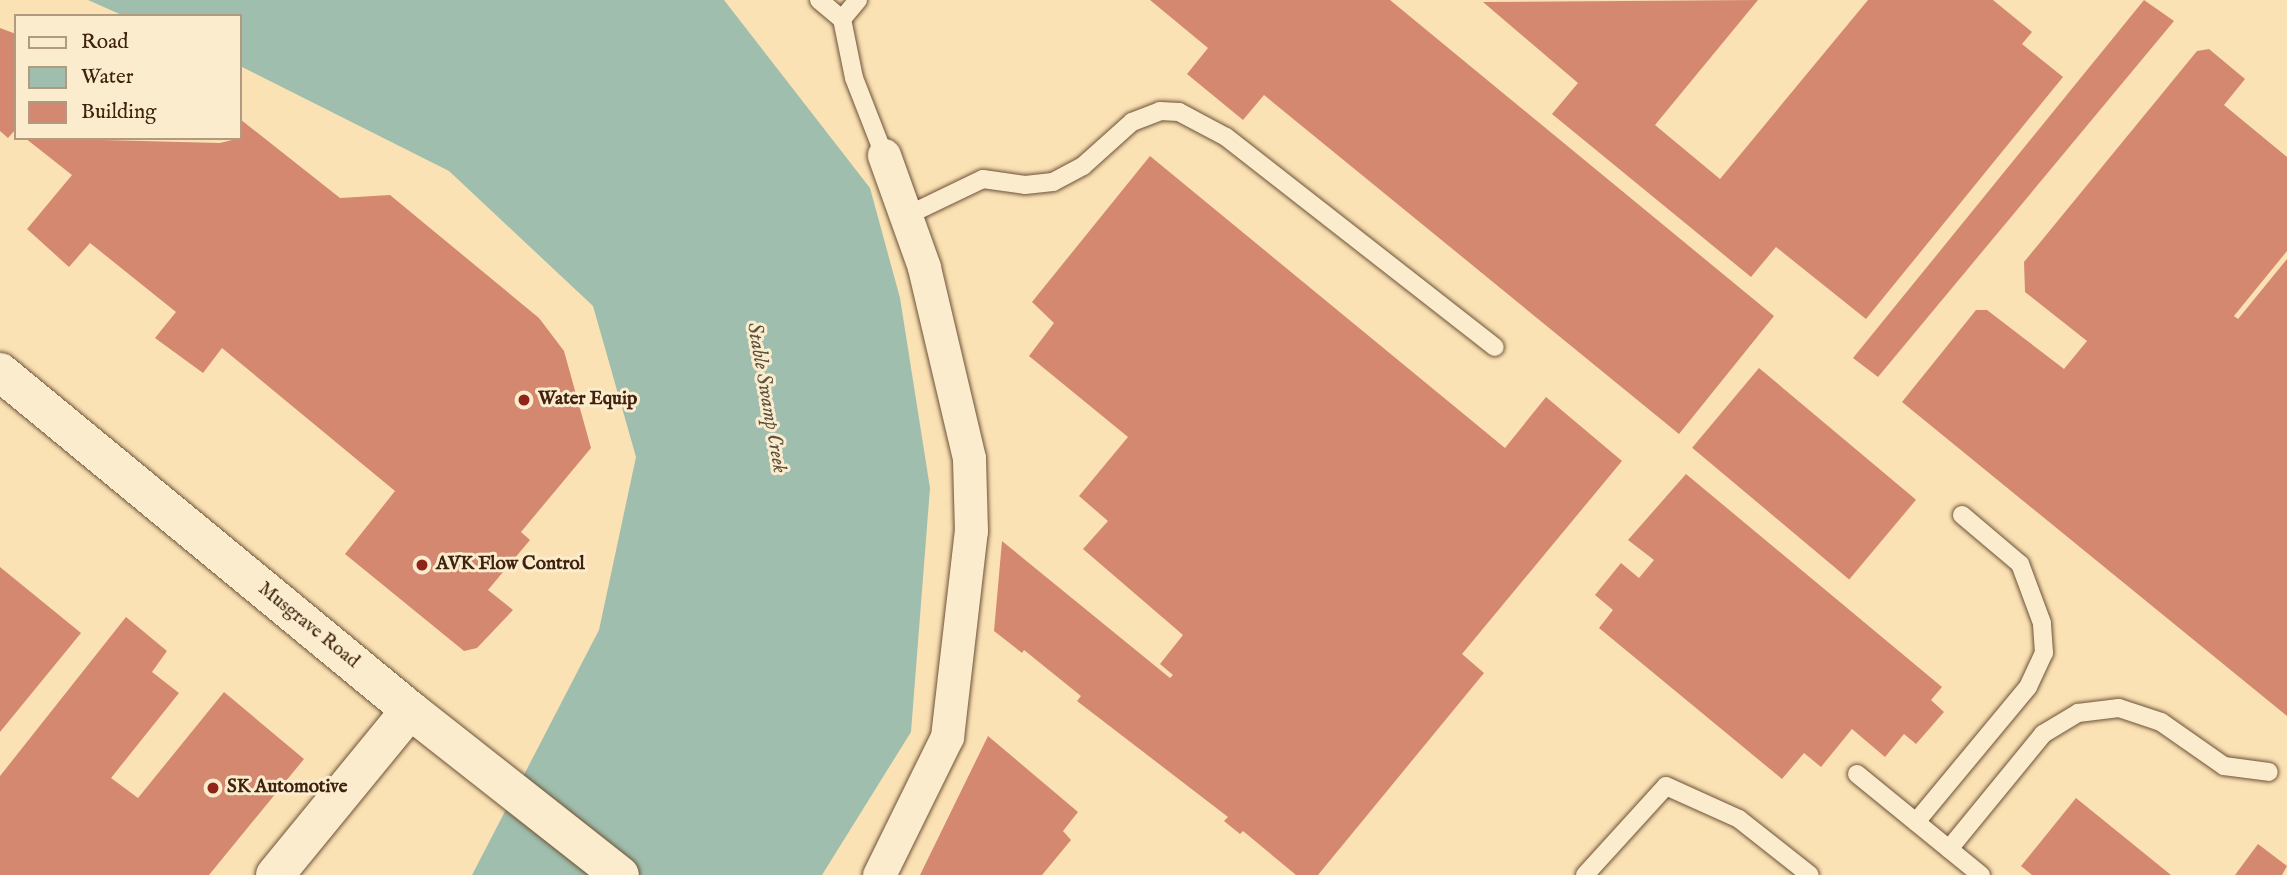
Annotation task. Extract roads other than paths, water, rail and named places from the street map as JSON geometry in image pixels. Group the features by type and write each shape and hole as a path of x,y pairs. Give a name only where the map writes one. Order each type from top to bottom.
{"street":[{"path":"879,875 947,737 971,531 969,458 924,267 884,155"},
{"name":"Musgrave Road","path":"0,373 410,710 620,875"},
{"path":"275,875 410,710"}],"lane":[{"path":"819,0 842,19 854,78 884,155"},
{"path":"842,19 858,0"},
{"path":"906,216 983,179 1025,185 1053,182 1083,166 1132,122 1160,111 1180,112 1226,137 1304,194 1495,347"},
{"path":"1916,822 2028,687 2044,653 2042,623 2020,564 1962,514"},
{"path":"1949,849 2043,734 2078,713 2119,708 2161,722 2224,766 2269,772"},
{"path":"1857,774 1981,875"},
{"path":"1594,872 1666,786 1740,818 1810,875"}],"water":[{"name":"Stable Swamp Creek","path":"88,0 724,0 870,188 900,298 930,488 911,732 822,875 472,875 599,630 636,457 593,306 449,171 242,67 242,14 120,14"}],"place":[{"name":"Water Equip","path":"524,400"},
{"name":"AVK Flow Control","path":"422,565"},
{"name":"SK Automotive","path":"213,788"}]}
